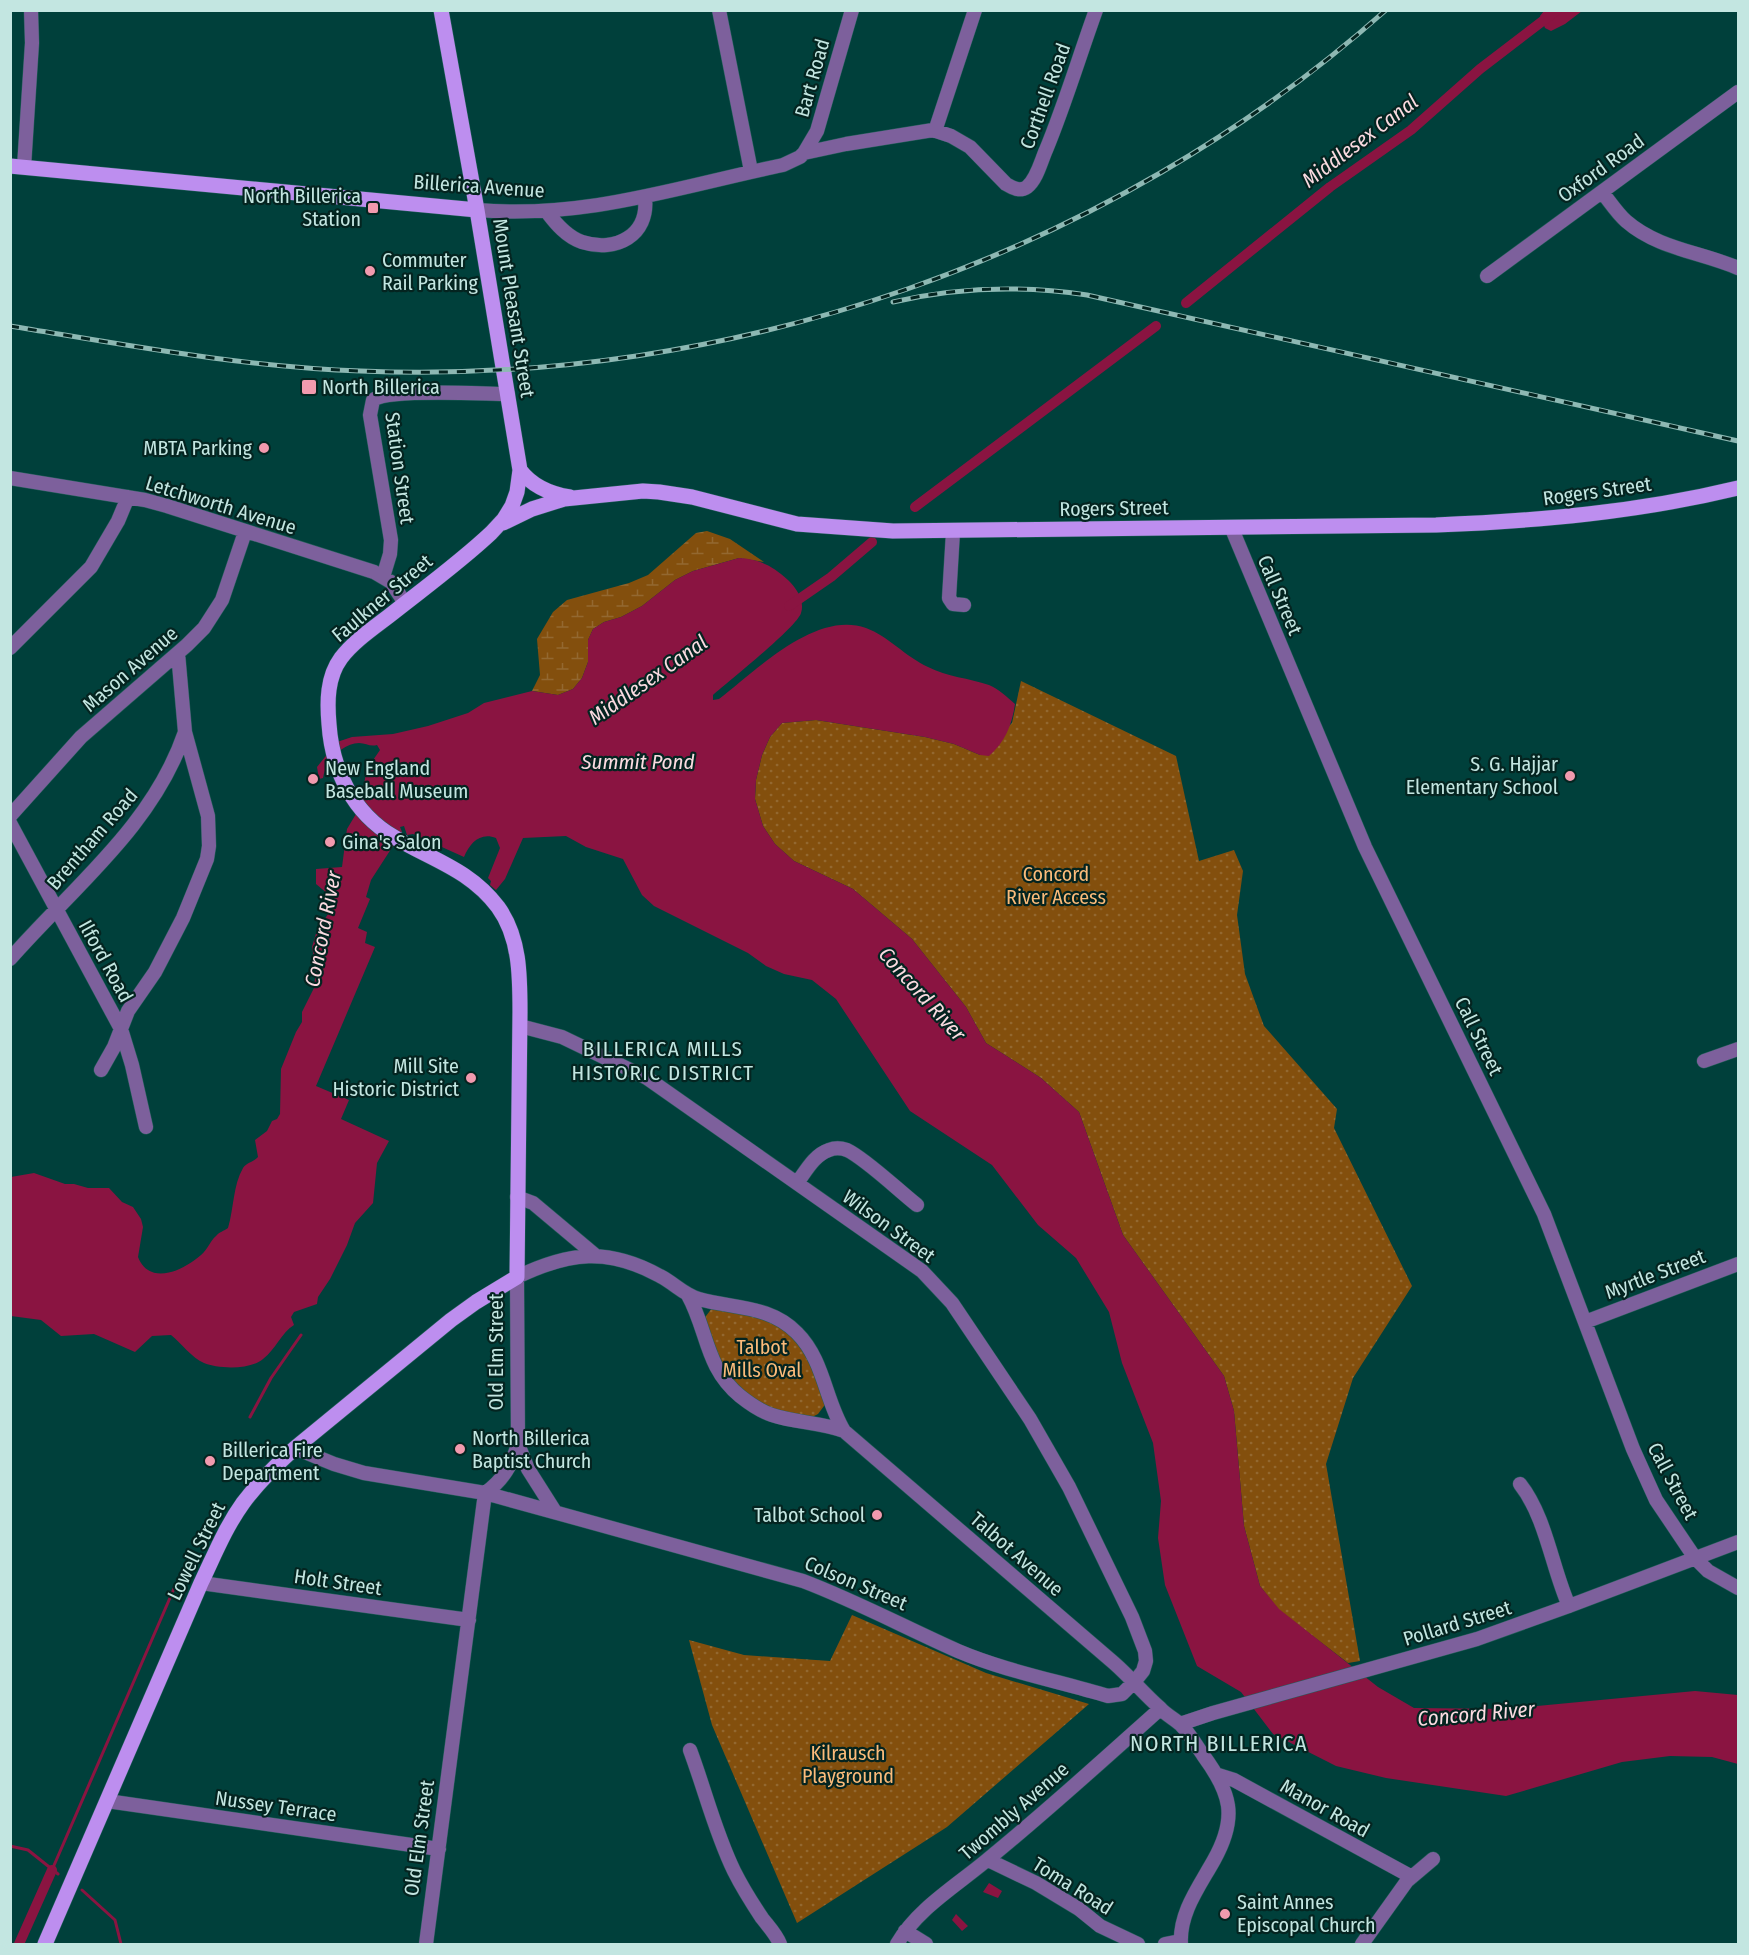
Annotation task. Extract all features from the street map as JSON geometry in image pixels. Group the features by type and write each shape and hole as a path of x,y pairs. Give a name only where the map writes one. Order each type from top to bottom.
{"main road":[{"name":"Mount Pleasant Street","path":"441,10 520,470 515,499 498,527"},
{"name":"Billerica Avenue","path":"17,167 477,210"},
{"path":"520,470 530,481 546,490 573,497"},
{"name":"Rogers Street","path":"498,527 532,509 573,497 659,492 700,498 772,519 814,526 884,531 953,532 1436,525 1541,520 1628,510 1738,488"},
{"name":"Faulkner Street","path":"397,839 376,825 358,807 342,780 333,753 328,704 335,668 349,649 468,554 498,527"},
{"name":"Old Elm Street","path":"397,839 460,871 480,887 500,909 511,931 519,973 520,1026 517,1277"},
{"name":"Lowell Street","path":"45,1944 201,1583 243,1503 273,1468 295,1448 451,1320 484,1296 517,1277"}],"street":[{"path":"17,167 32,43 31,10"},
{"path":"719,10 751,171"},
{"name":"Bart Road","path":"804,153 817,131 852,10"},
{"path":"935,131 975,10"},
{"name":"Corthell Road","path":"1022,189 1027,187 1037,173 1063,107 1096,10"},
{"name":"Oxford Road","path":"1487,276 1738,92"},
{"name":"Billerica Avenue","path":"477,210 547,212 595,207 645,198 783,165 800,158 804,153 890,136 935,131 951,135 970,147 980,155 1000,180 1012,188 1022,189"},
{"path":"1602,192 1627,221 1653,238 1673,247 1738,268"},
{"path":"547,212 558,228 580,242 603,246 629,239 642,225 647,209 645,198"},
{"name":"Station Street","path":"383,577 389,558 391,540 370,416 373,400 381,395 400,393 508,394"},
{"name":"Letchworth Avenue","path":"10,478 128,497 167,506 383,577 391,582 405,603"},
{"path":"10,648 91,567 118,521 128,497"},
{"name":"Call Street","path":"1232,529 1365,847 1544,1214 1641,1468 1665,1514 1695,1558 1708,1571 1738,1588"},
{"name":"Mason Avenue","path":"10,816 81,737 199,634 218,607 246,532"},
{"path":"953,532 949,598 953,604 964,605"},
{"path":"101,1070 128,1011 155,972 183,918 202,875 209,846 207,808 185,732 178,653"},
{"name":"Brentham Road","path":"10,958 58,909 149,805 170,769 185,732"},
{"name":"Ilford Road","path":"10,824 121,1029 146,1127"},
{"name":"Wilson Street","path":"520,1026 562,1037 647,1078 922,1271 952,1303 1030,1419 1069,1487 1132,1617 1144,1651 1146,1661 1143,1671 1135,1681"},
{"path":"1704,1061 1738,1049"},
{"path":"797,1183 821,1153 840,1148 864,1162 917,1205"},
{"name":"Talbot Avenue","path":"517,1197 533,1203 595,1255"},
{"name":"Talbot Avenue","path":"517,1277 565,1258 595,1255 620,1259 644,1267 688,1295 710,1302 747,1307 768,1313 795,1331 804,1341 819,1368 834,1413 844,1431 1135,1681 1160,1709"},
{"name":"Myrtle Street","path":"1585,1322 1738,1264"},
{"name":"Old Elm Street","path":"426,1944 485,1493 505,1474 518,1444 517,1277"},
{"name":"Talbot Avenue","path":"688,1295 713,1363 738,1395 772,1415 820,1423 844,1431"},
{"path":"518,1444 528,1469 554,1510"},
{"name":"Colson Street","path":"295,1448 364,1473 485,1493 554,1510 803,1581 959,1651 1108,1696 1122,1694 1135,1681"},
{"path":"1521,1484 1539,1519 1557,1577 1569,1606"},
{"name":"Pollard Street","path":"1180,1724 1473,1640 1738,1542"},
{"name":"Holt Street","path":"201,1583 469,1620"},
{"path":"1160,1709 1180,1724 1218,1775 1228,1800 1227,1832 1218,1853 1187,1908 1180,1943 1165,1944"},
{"name":"Twombly Avenue","path":"897,1944 905,1931 932,1905 988,1860 1160,1709"},
{"path":"690,1750 715,1825 732,1865 742,1886 780,1944"},
{"name":"Manor Road","path":"1218,1775 1234,1780 1412,1877"},
{"name":"Nussey Terrace","path":"107,1801 439,1849"},
{"path":"1362,1944 1412,1877 1433,1859"},
{"name":"Toma Road","path":"988,1860 1036,1883 1079,1909 1106,1930 1138,1944"},
{"path":"905,1931 926,1944"}],"green space":[{"path":"707,531 730,539 764,562 739,558 693,571 675,580 642,606 593,629 588,640 588,662 582,678 573,689 558,695 532,691 540,675 537,639 553,612 567,600 629,583 648,575 696,533"},
{"name":"Concord River Access","path":"1021,681 1176,756 1199,861 1234,850 1243,871 1237,915 1245,974 1264,1026 1337,1109 1334,1128 1412,1286 1353,1378 1326,1464 1360,1661 1348,1663 1279,1610 1260,1586 1244,1526 1234,1411 1224,1376 1123,1235 1079,1112 1041,1078 986,1043 966,1007 912,939 853,889 794,861 775,844 763,826 755,799 756,780 762,755 770,737 782,723 816,720 925,737 954,744 980,755 1012,723"},
{"name":"Talbot Mills Oval","path":"722,1303 795,1331 825,1397 824,1406 818,1414 812,1417 786,1418 728,1385 703,1320 712,1308"},
{"name":"Kilrausch Playground","path":"852,1615 986,1673 1089,1704 947,1827 797,1923 712,1725 689,1640 744,1655 830,1661"}],"water":[{"path":"1544,11 1582,11 1551,31 1545,28 1540,16"},
{"path":"739,558 759,562 782,575 797,591 802,609 797,620 788,630 713,695 713,700 719,699 787,646 807,635 827,628 847,625 866,628 874,632 920,663 935,670 993,687 1015,704 1007,733 989,756 925,737 816,720 782,723 770,737 762,755 756,780 755,799 763,826 775,844 794,861 853,889 912,939 966,1007 986,1043 1041,1078 1079,1112 1123,1235 1224,1376 1234,1411 1244,1526 1260,1586 1279,1609 1378,1687 1414,1708 1505,1709 1695,1691 1738,1695 1738,1764 1712,1757 1670,1756 1622,1762 1506,1796 1386,1778 1336,1766 1273,1734 1241,1692 1197,1666 1165,1585 1158,1538 1161,1501 1153,1443 1122,1363 1109,1312 1076,1258 1038,1225 992,1165 910,1111 836,999 812,980 784,974 766,966 748,953 654,906 642,895 623,859 586,847 566,836 523,838 505,879 496,890 490,885 491,881 488,878 500,848 496,838 485,836 476,840 464,857 413,834 407,835 404,826 400,827 402,832 371,880 366,897 370,899 358,928 367,932 365,943 375,947 316,1086 349,1100 341,1119 389,1141 377,1163 373,1203 355,1223 347,1245 318,1297 317,1304 294,1312 291,1317 294,1325 263,1359 258,1363 243,1367 210,1365 200,1361 171,1335 152,1336 135,1352 94,1334 61,1336 41,1320 11,1316 11,1177 34,1173 65,1184 88,1188 109,1188 122,1202 133,1207 141,1219 143,1227 138,1257 143,1266 159,1274 177,1270 194,1261 217,1235 228,1228 240,1175 245,1166 258,1157 255,1140 267,1131 272,1121 280,1114 281,1069 302,1022 302,1012 314,988 316,969 312,947 317,930 331,910 328,894 316,884 316,869 342,867 347,829 359,809 367,769 380,750 377,745 361,743 346,746 335,755 327,766 323,778 319,779 317,767 337,742 352,737 393,734 428,726 468,713 484,703 532,691 558,695 573,689 582,678 588,662 588,640 593,629 642,606 675,580 693,571"},
{"path":"989,1883 1002,1891 998,1898 983,1892"},
{"path":"956,1914 968,1926 962,1931 952,1920"}],"waterway":[{"name":"Middlesex Canal","path":"1186,303 1330,187 1411,130 1480,69 1557,10"},
{"name":"Middlesex Canal","path":"915,507 1156,326"},
{"name":"Middlesex Canal","path":"789,606 831,577 872,542"},
{"path":"250,1417 271,1378 301,1335"},
{"path":"52,1870 176,1584"},
{"path":"10,1846 28,1850 58,1874"},
{"name":"Middlesex Canal","path":"19,1944 52,1870"},
{"path":"82,1890 115,1920 121,1944"}],"railway":[{"path":"10,326 229,360 361,371 500,370 638,356 775,328 908,289 1037,237 1161,173 1277,97 1386,10"},
{"path":"893,302 941,293 990,289 1038,290 1087,295 1738,441"}],"place":[{"name":"North Billerica Station","path":"373,208"},
{"name":"Commuter Rail Parking","path":"370,271"},
{"name":"North Billerica","path":"309,387"},
{"name":"MBTA Parking","path":"264,448"},
{"name":"S. G. Hajjar Elementary School","path":"1570,776"},
{"name":"New England Baseball Museum","path":"313,779"},
{"name":"Gina's Salon","path":"330,842"},
{"name":"Mill Site Historic District","path":"471,1078"},
{"name":"North Billerica Baptist Church","path":"460,1449"},
{"name":"Billerica Fire Department","path":"210,1461"},
{"name":"Talbot School","path":"877,1515"},
{"name":"Saint Annes Episcopal Church","path":"1225,1914"}],"district":[{"name":"BILLERICA MILLS HISTORIC DISTRICT","path":"663,1061"},
{"name":"NORTH BILLERICA","path":"1219,1743"}],"water label":[{"name":"Summit Pond","path":"638,762"},
{"name":"Concord River","path":"323,929"},
{"name":"Concord River","path":"922,994"},
{"name":"Concord River","path":"1476,1714"}]}
